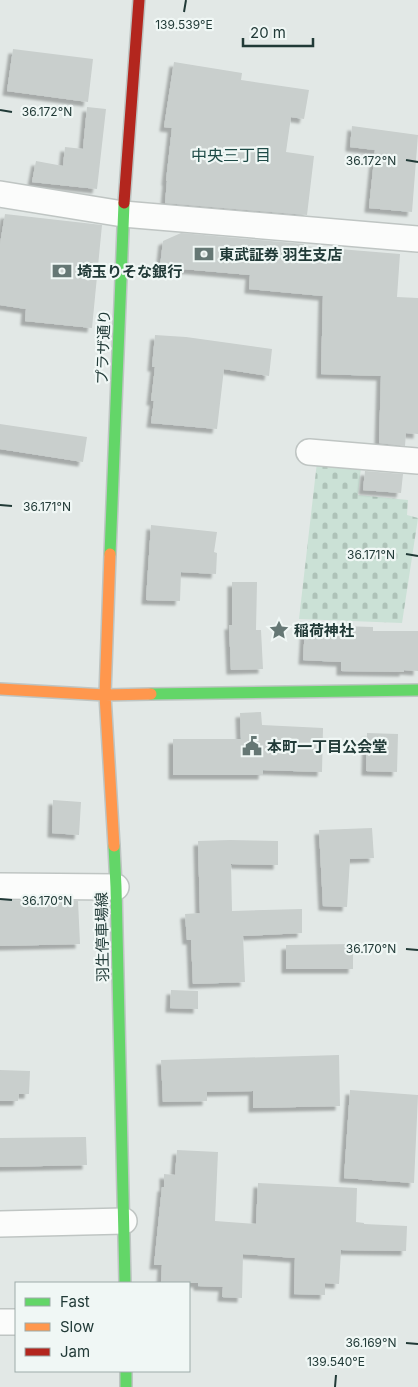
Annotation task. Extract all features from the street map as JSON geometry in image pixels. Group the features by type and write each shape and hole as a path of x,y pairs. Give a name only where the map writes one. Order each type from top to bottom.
{"street":[{"name":"プラザ通り","path":"105,695 123,214 139,0"},
{"path":"0,194 123,214 418,239"},
{"path":"309,452 418,461"},
{"path":"0,689 105,695 418,690"},
{"name":"羽生停車場線","path":"105,695 116,887 125,1282"},
{"path":"0,886 116,887"},
{"path":"0,1224 124,1222"},
{"path":"0,1322 15,1322"},
{"path":"126,1372 126,1387"}],"green space":[{"path":"317,462 361,467 358,495 408,500 407,515 418,518 402,623 299,619"}],"building":[{"path":"13,49 93,59 88,102 7,91"},
{"path":"174,62 242,73 241,80 309,90 304,119 291,117 286,152 314,156 307,215 165,203 172,128 164,127"},
{"path":"87,107 106,109 97,189 32,182 36,161 63,166 65,147 83,149"},
{"path":"352,126 418,135 412,212 369,208 375,150 350,147"},
{"path":"5,214 102,225 92,328 25,321 26,309 0,305 0,244"},
{"path":"181,233 400,254 397,297 418,298 418,434 406,433 405,446 379,443 381,376 321,374 323,296 249,289 250,275 160,267 163,241"},
{"path":"155,335 186,337 272,349 269,376 224,369 217,429 151,423 154,401 151,401 155,367 152,367"},
{"path":"0,424 87,437 83,462 0,449"},
{"path":"365,471 403,474 401,493 363,490"},
{"path":"151,525 217,532 214,552 217,553 216,574 181,572 180,601 146,600"},
{"path":"232,582 257,582 256,630 261,630 263,669 231,670 229,625 232,625"},
{"path":"341,626 373,627 373,631 418,631 418,671 341,671 341,662 303,660 305,627 341,629"},
{"path":"261,712 262,725 323,728 322,772 263,770 263,775 173,775 173,739 241,739 240,713"},
{"path":"367,733 398,734 397,772 366,771"},
{"path":"53,800 81,802 79,835 52,833"},
{"path":"372,828 374,858 350,859 347,907 323,906 319,830"},
{"path":"198,841 278,841 278,865 231,864 232,911 302,909 302,933 243,936 245,982 193,984 191,940 187,940 185,914 200,913"},
{"path":"0,900 78,901 80,944 0,946"},
{"path":"353,944 353,969 286,969 286,945"},
{"path":"171,990 198,991 198,1009 170,1008"},
{"path":"339,1055 340,1106 253,1108 253,1091 207,1092 207,1101 163,1102 161,1060"},
{"path":"0,1070 30,1071 29,1094 19,1094 18,1101 0,1101"},
{"path":"350,1090 418,1095 414,1183 344,1178"},
{"path":"86,1137 87,1165 0,1167 0,1138"},
{"path":"177,1150 218,1152 215,1221 256,1224 258,1183 357,1188 356,1222 407,1226 406,1251 341,1250 339,1284 325,1283 325,1295 294,1294 295,1258 243,1254 242,1298 222,1297 223,1287 198,1286 198,1283 190,1282 161,1282 162,1265 154,1265 162,1187 164,1187 164,1174 175,1175"}],"traffic: fast":[{"path":"110,554 124,203"},
{"path":"151,694 418,690"},
{"path":"114,846 125,1282"},
{"path":"126,1372 126,1387"}],"traffic: slow":[{"path":"110,554 105,695 114,846"},
{"path":"0,689 105,695 151,694"}],"traffic: jam":[{"path":"124,203 139,0"}],"place":[{"name":"東武証券 羽生支店","path":"204,254"},
{"name":"埼玉りそな銀行","path":"62,271"},
{"name":"稲荷神社","path":"279,630"},
{"name":"本町一丁目公会堂","path":"252,746"}],"district":[{"name":"中央三丁目","path":"231,155"}]}
